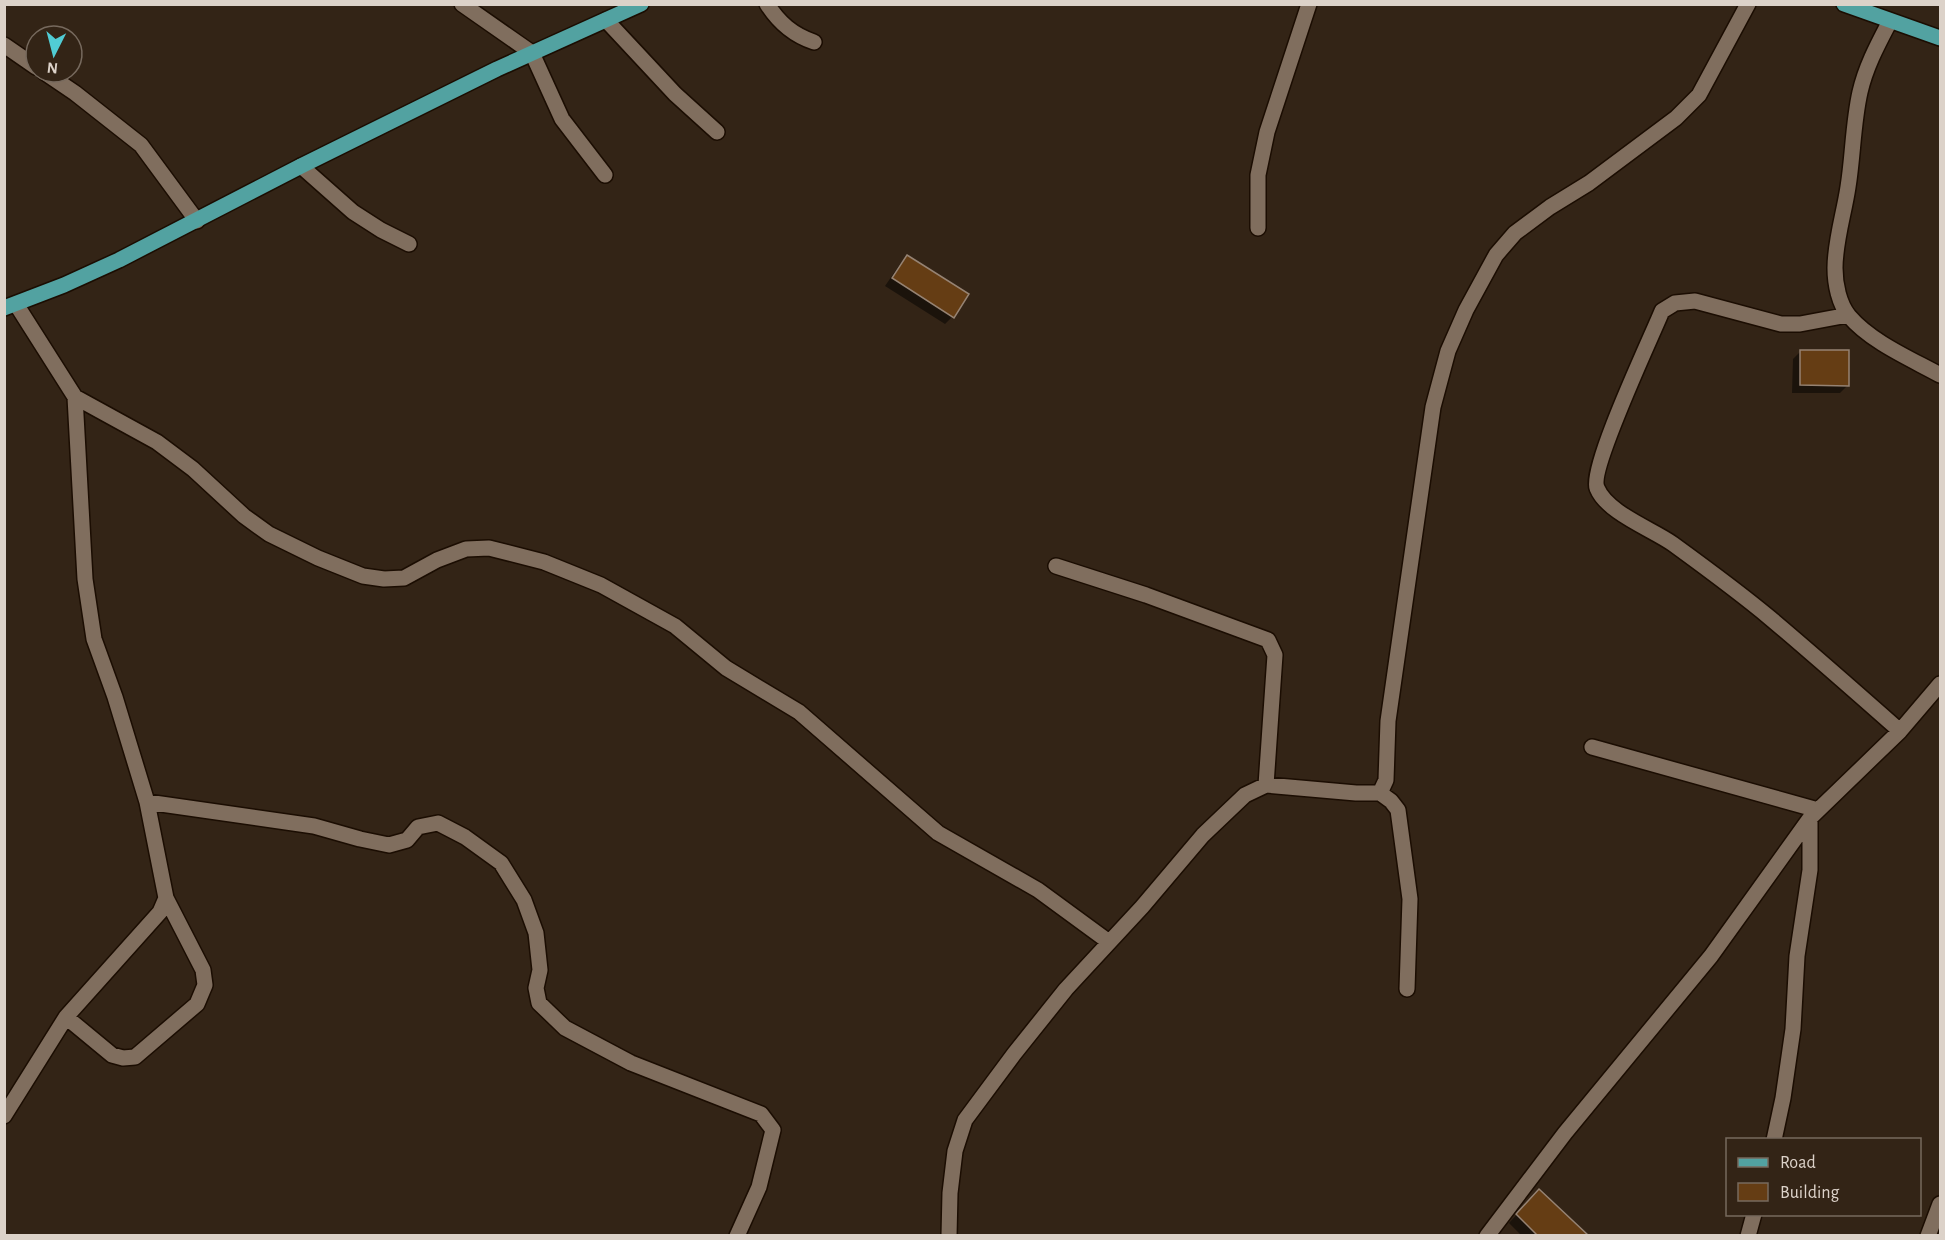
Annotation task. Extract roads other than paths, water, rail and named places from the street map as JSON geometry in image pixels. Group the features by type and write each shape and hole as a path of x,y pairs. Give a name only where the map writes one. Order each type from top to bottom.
{"main road":[{"path":"10,306 91,273 301,166 532,53 641,4"},
{"path":"1844,4 1941,38"}],"street":[{"path":"462,4 532,53 562,119 605,175"},
{"path":"767,4 783,26 798,37 814,42"},
{"path":"1258,228 1258,175 1268,132 1309,4"},
{"path":"1380,793 1386,780 1388,721 1433,407 1448,351 1466,310 1496,255 1515,234 1676,118 1699,95 1748,4"},
{"path":"606,20 675,94 717,132"},
{"path":"1890,21 1873,52 1860,92 1848,187 1836,253 1835,271 1838,294 1848,315 1868,333 1941,375"},
{"path":"4,45 24,58"},
{"path":"62,84 141,145 196,221"},
{"path":"301,166 353,212 409,244"},
{"path":"1848,315 1800,324 1781,324 1695,301 1675,303 1662,311 1609,436 1597,470 1596,487 1606,502 1668,540 1769,617 1900,731"},
{"path":"10,306 75,397 157,442 193,469 244,516 268,534 363,576 384,579 404,578 437,560 466,549 489,549 544,562 601,585 675,626 726,668 799,712 938,833 1038,890 1109,942"},
{"path":"66,1017 112,1055 123,1058 135,1057 197,1004 205,985 203,970 166,898 147,802 115,697 94,639 85,579 75,397"},
{"path":"1056,566 1268,640 1275,655 1266,785"},
{"path":"1487,1236 1565,1133 1711,956 1814,814 1900,731 1941,684"},
{"path":"1592,747 1814,814"},
{"path":"949,1236 950,1193 955,1151 965,1120 1066,989 1203,835 1245,795 1266,785 1380,793 1392,801 1398,810 1410,909 1407,988"},
{"path":"147,802 314,826 389,845 407,840 418,827 438,823 465,837 501,863 524,900 536,933 540,970 536,988 539,1003 565,1028 631,1063 761,1114 773,1130 759,1187 737,1236"},
{"path":"1774,1138 1793,1029 1797,956 1810,870 1814,814"},
{"path":"4,1116 66,1017 160,912 166,898"},
{"path":"1928,1236 1941,1204"},
{"path":"1748,1236 1754,1216"}]}
